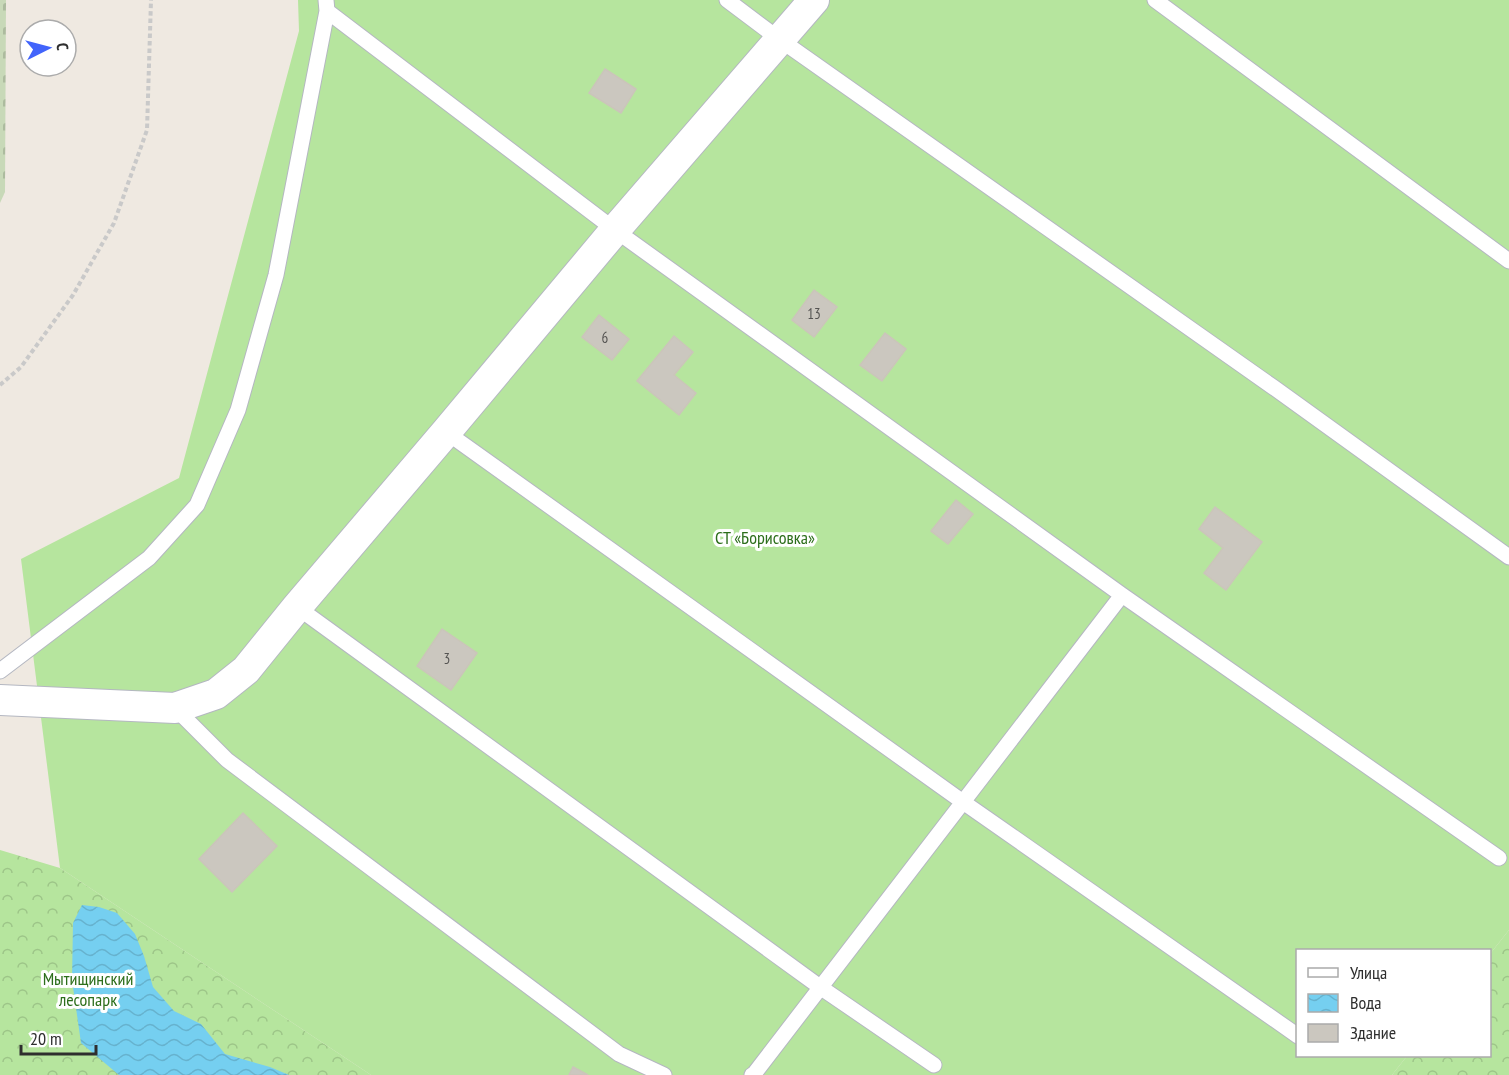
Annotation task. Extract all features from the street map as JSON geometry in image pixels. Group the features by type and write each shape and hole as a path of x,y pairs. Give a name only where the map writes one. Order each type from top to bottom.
{"street":[{"path":"0,700 175,708 216,694 246,670 615,230 814,0"}],"lane":[{"path":"727,0 1509,557"},
{"path":"1155,0 1509,261"},
{"path":"0,671 149,558 196,505 238,410 276,275 326,6 615,230 1122,595 1498,858"},
{"path":"446,432 963,802 1296,1035"},
{"path":"752,1075 1122,595"},
{"path":"297,607 820,987 934,1065"},
{"path":"175,708 227,760 619,1054 664,1075"}],"path":[{"path":"0,385 21,367 73,295 114,224 147,130 151,0"}],"green space":[{"path":"0,0 6,0 5,192 0,203"},
{"name":"СТ «Борисовка»","path":"298,0 1509,0 1509,930 1491,953 1491,949 1296,949 1296,1057 1406,1057 1392,1075 371,1075 60,868 21,559 179,478 299,31"},
{"name":"Мытищинский лесопарк","path":"0,850 60,868 371,1075 0,1075"},
{"path":"1509,930 1509,1075 1392,1075 1406,1057 1491,1057 1491,953"}],"water":[{"path":"82,905 99,907 117,913 135,934 153,987 174,1011 201,1024 225,1054 289,1075 119,1075 81,1043 72,980 73,923"}],"building":[{"path":"605,69 636,89 621,113 589,93"},
{"path":"814,290 837,307 814,337 792,320"},
{"path":"599,315 629,339 612,360 582,337"},
{"path":"885,333 906,349 882,381 860,365"},
{"path":"674,336 693,352 674,375 696,393 679,415 637,381"},
{"path":"956,500 973,514 948,544 931,531"},
{"path":"1215,507 1262,542 1226,590 1204,573 1223,548 1199,529"},
{"path":"442,629 477,653 451,690 417,666"},
{"path":"243,813 277,846 232,892 199,859"},
{"path":"573,1067 588,1075 569,1075"}]}
